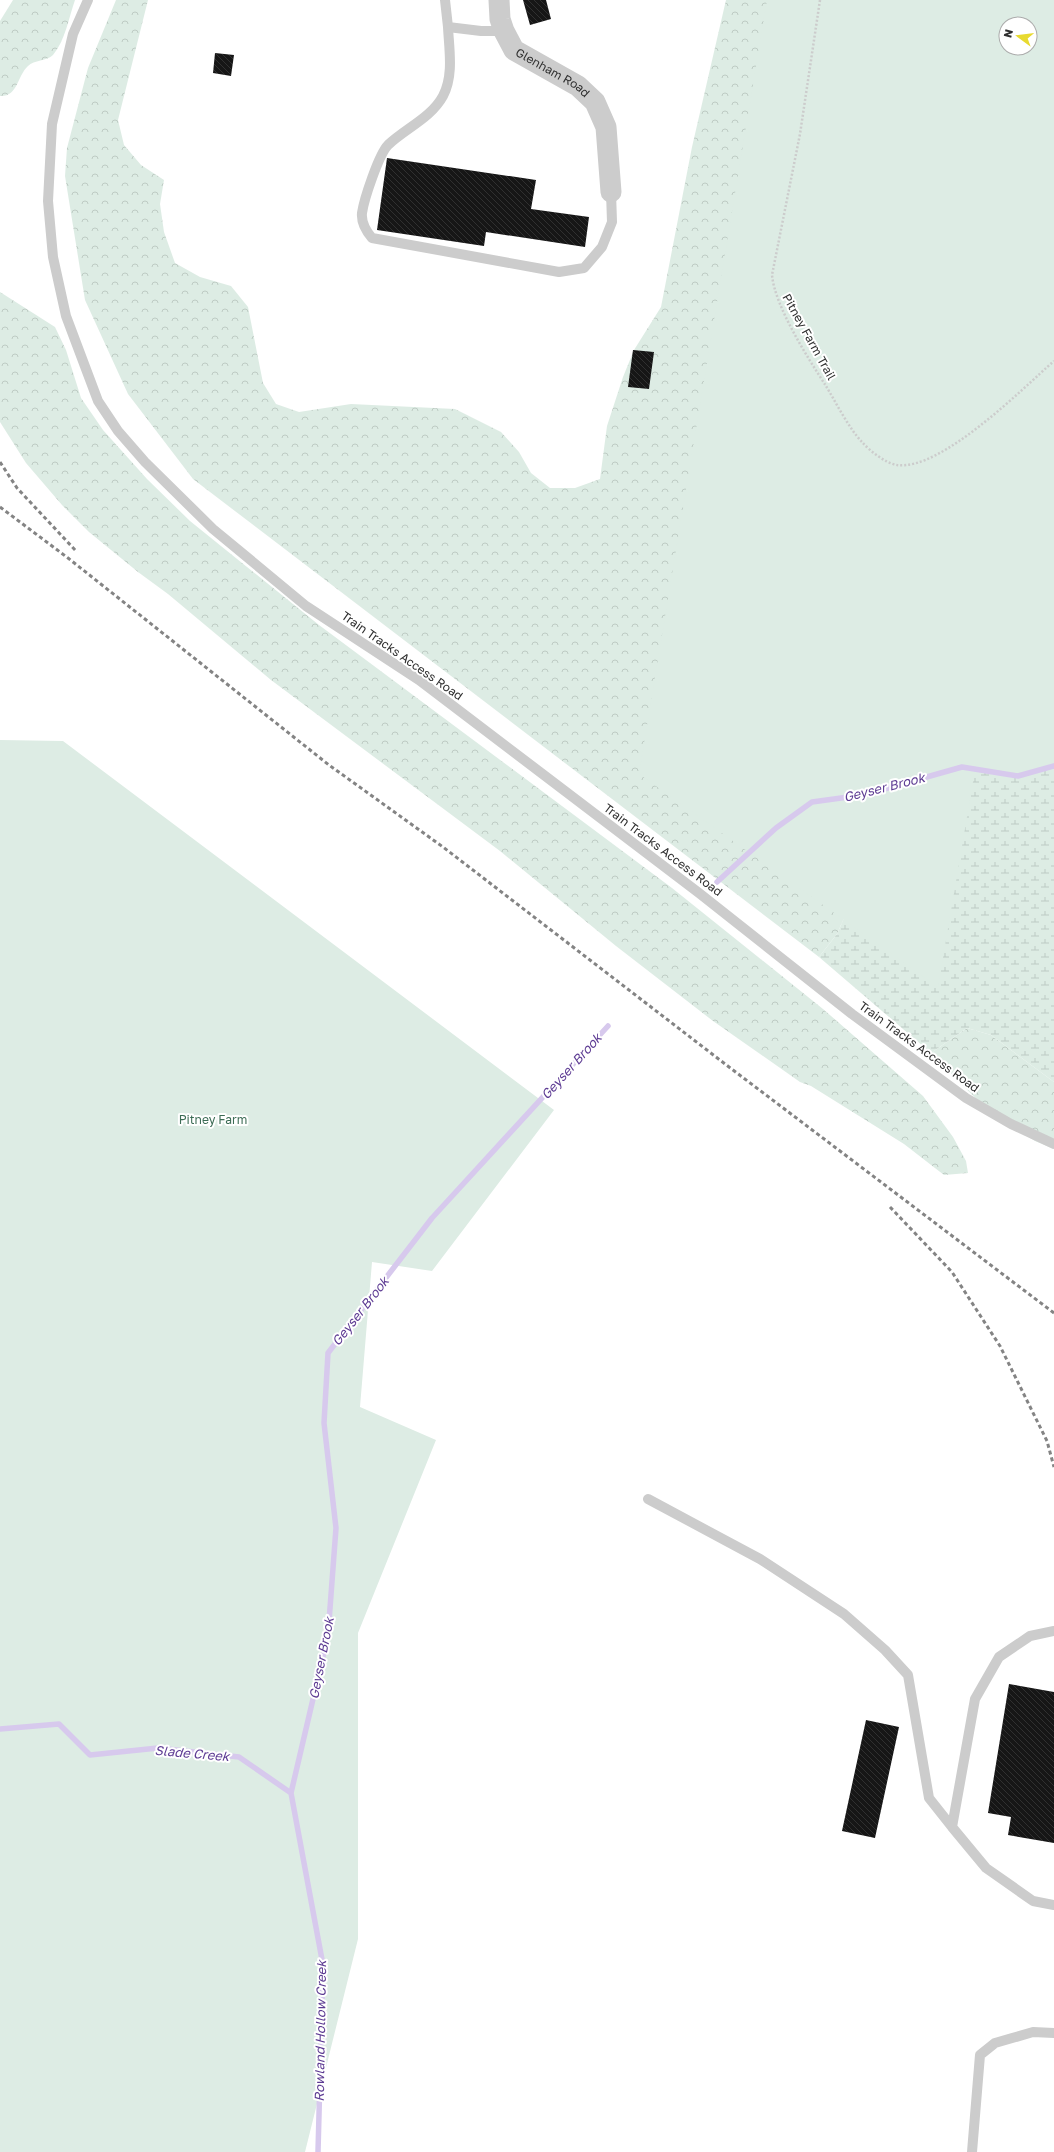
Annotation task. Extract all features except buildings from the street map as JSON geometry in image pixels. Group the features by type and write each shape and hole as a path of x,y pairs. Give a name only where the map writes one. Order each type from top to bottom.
{"street":[{"name":"Glenham Road","path":"499,0 500,19 504,31 514,50 578,86 595,102 606,127 611,192"}],"lane":[{"name":"Train Tracks Access Road","path":"88,0 72,34 52,124 48,201 53,257 66,316 98,401 118,431 145,462 213,529 306,606 418,680 699,893 852,1014 966,1098 1011,1124 1054,1144"},
{"path":"445,0 450,71 443,96 432,110 413,127 387,146 373,176 362,214 365,230 372,238 559,272 584,268 602,247 612,222 611,192"},
{"path":"448,27 481,31 504,31"},
{"path":"648,1499 760,1559 844,1614 885,1650 908,1675 929,1798 986,1868 1033,1901 1054,1906"},
{"path":"952,1827 975,1699 999,1657 1030,1636 1054,1631"},
{"path":"972,2152 980,2055 995,2043 1010,2038 1033,2032 1054,2033"}],"path":[{"name":"Pitney Farm Trail","path":"820,0 800,134 772,275 773,288 778,302 818,373 861,442 882,458 897,465 913,464 943,452 993,414 1054,361"}],"green space":[{"path":"13,0 75,0 64,36 53,55 28,66 24,70 14,90 6,95 0,96 0,21"},
{"path":"116,0 148,0 118,120 124,145 141,165 164,180 160,204 164,232 175,263 200,277 231,286 248,307 263,383 276,404 299,412 351,404 455,409 501,432 519,452 531,473 550,488 575,488 600,479 607,426 623,377 634,350 661,307 692,147 726,0 767,0 848,909 837,934 819,957 193,479 128,394 85,300 65,176 67,148 88,68"},
{"path":"767,0 1054,0 1054,766 1018,776 975,770 938,987 639,774"},
{"path":"0,292 55,327 66,350 81,398 103,430 147,479 190,521 319,625 672,888 823,1009 923,1096 953,1137 966,1161 968,1173 944,1175 904,1144 811,1086 800,1082 713,1021 616,946 500,851 271,680 168,594 138,572 89,532 62,505 26,463 0,422"},
{"path":"1054,553 1054,1082 991,1035 967,1028 931,1053 819,957 837,934 848,909"},
{"name":"Pitney Farm","path":"0,740 63,741 554,1110 432,1271 372,1262 360,1407 436,1440 358,1633 358,1939 305,2152 0,2152"},
{"path":"967,1028 991,1035 1054,1082 1054,1149 1035,1141 991,1114 931,1053"}],"waterway":[{"name":"Geyser Brook","path":"717,882 776,828 812,802 863,795 962,767 1018,776 1054,766"},
{"name":"Geyser Brook","path":"318,2152 323,1965 291,1793 328,1635 336,1528 324,1423 328,1353 432,1218 608,1026"},
{"name":"Slade Creek","path":"0,1729 59,1724 90,1755 158,1748 239,1757 291,1793"}],"railway":[{"path":"0,462 17,488 76,551"},
{"path":"0,507 68,558 329,765 443,847 729,1067 1054,1313"},
{"path":"890,1207 952,1272 1000,1346 1047,1441 1054,1467"}],"water label":[{"name":"Rowland Hollow Creek","path":"320,2031"}]}
